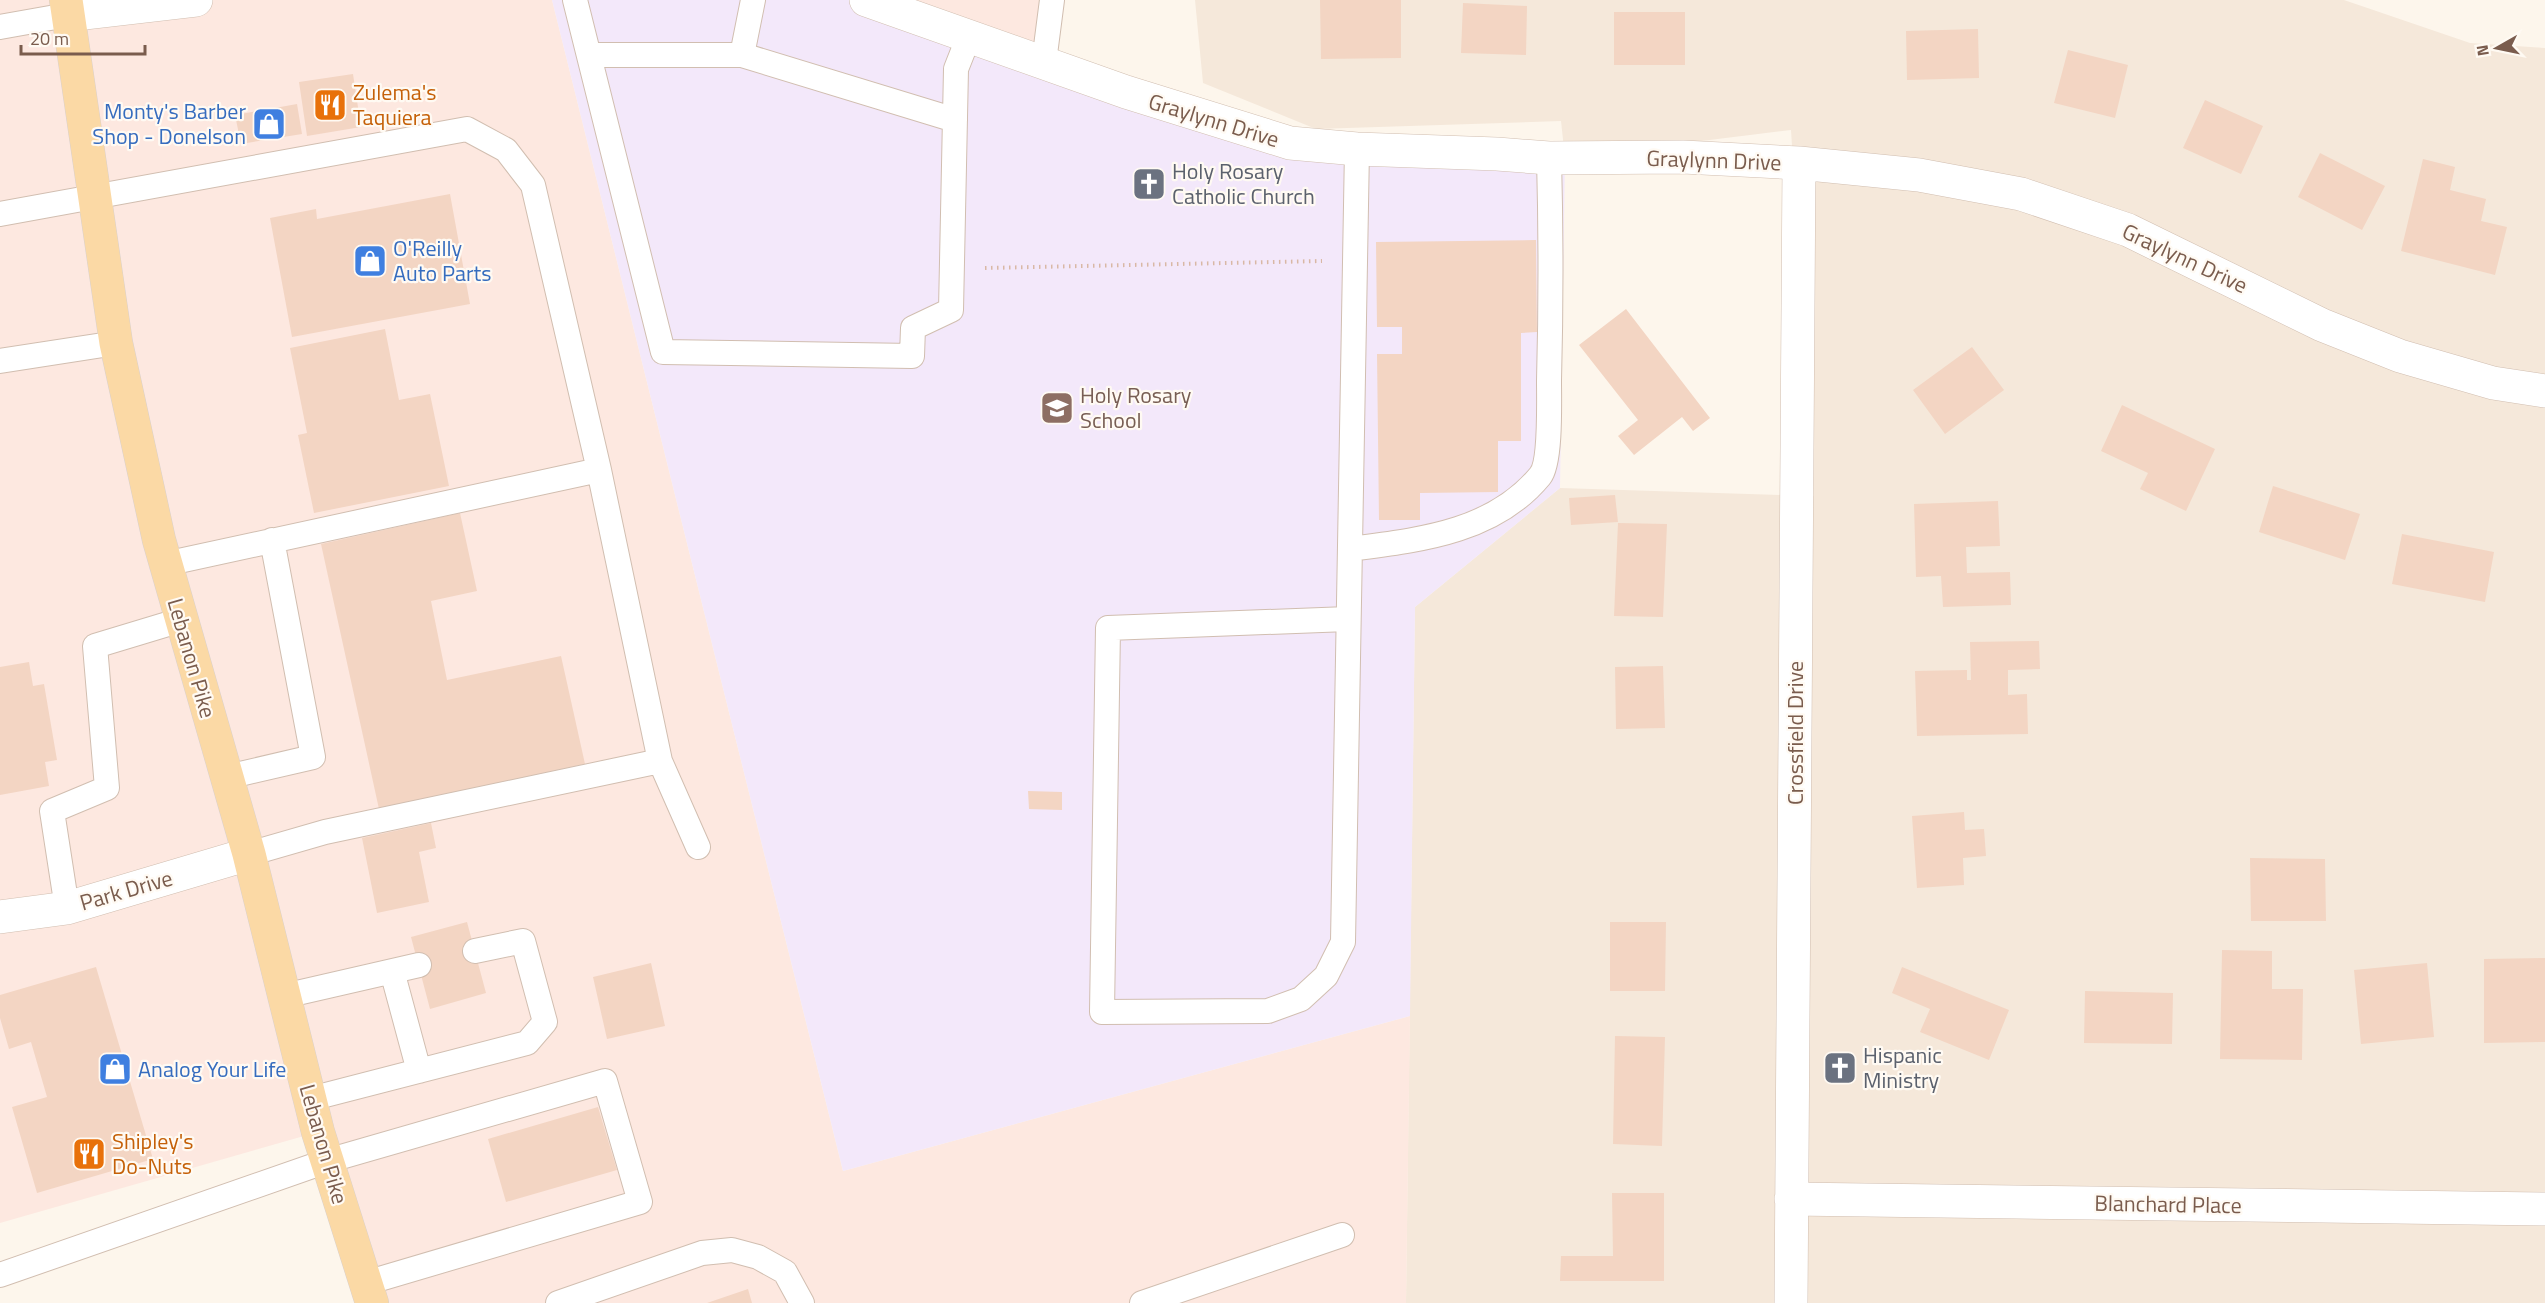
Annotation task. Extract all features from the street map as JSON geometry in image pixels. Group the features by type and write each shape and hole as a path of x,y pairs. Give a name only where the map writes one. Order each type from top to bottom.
{"main road":[{"name":"Lebanon Pike","path":"66,8 116,343 165,564 249,854 327,1161 369,1293"}],"street":[{"path":"66,8 196,0"},
{"name":"Graylynn Drive","path":"874,2 1126,92 1290,143 1357,149 1549,158 1683,157 1799,163 1919,175 2020,194 2128,230 2322,325 2400,356 2493,383 2545,391"},
{"name":"Crossfield Drive","path":"1791,1303 1799,163"},
{"name":"Park Drive","path":"0,917 67,908 249,854"},
{"name":"Blanchard Place","path":"1791,1198 2545,1209"}],"lane":[{"path":"575,0 663,352 912,356 913,328 951,310 956,69 969,36"},
{"path":"742,55 753,0"},
{"path":"1044,62 1052,0"},
{"path":"0,27 66,8"},
{"path":"589,55 742,55 955,120"},
{"path":"0,214 467,129 506,150 533,185 599,470 660,760 698,847"},
{"path":"1348,619 1108,628 1102,1012 1268,1011 1301,999 1326,975 1343,942 1357,149"},
{"path":"1350,549 1426,539 1466,529 1513,501 1542,474 1548,443 1552,271 1549,158"},
{"path":"0,361 116,343"},
{"path":"165,564 599,470"},
{"path":"227,777 313,758 272,540"},
{"path":"67,908 52,811 107,788 95,646 181,620"},
{"path":"249,854 325,832 660,760"},
{"path":"310,1099 527,1043 545,1022 523,941 475,951"},
{"path":"284,996 418,965"},
{"path":"392,971 419,1071"},
{"path":"0,1275 327,1161 605,1081 640,1202 369,1293"},
{"path":"1142,1303 1342,1235"},
{"path":"558,1303 702,1253 732,1250 758,1257 785,1272 802,1303"}],"path":[{"path":"1014,268 1356,261"}],"shaded area":[{"path":"0,0 552,0 843,1171 1410,1016 1406,1303 372,1303 318,1132 0,1223"},
{"path":"552,0 866,0 1290,143 1565,158 1560,488 1415,607 1410,1016 843,1171"},
{"path":"866,0 1061,0 1053,65"},
{"path":"1195,0 2344,0 2470,43 2545,48 2545,1303 1406,1303 1415,607 1560,488 1814,496 1791,130 1565,158 1561,121 1316,129 1203,83"}],"building":[{"path":"1320,0 1401,0 1401,58 1321,59"},
{"path":"1463,3 1527,6 1526,55 1461,53"},
{"path":"1614,12 1685,12 1685,65 1614,65"},
{"path":"1978,29 1979,78 1907,80 1906,31"},
{"path":"2068,50 2128,65 2115,118 2054,103"},
{"name":"Zulema's Taquiera","path":"353,74 361,127 307,136 299,82"},
{"path":"2205,100 2263,126 2241,174 2183,148"},
{"name":"Monty's Barber Shop - Donelson","path":"297,104 302,134 241,144 235,115"},
{"path":"2320,153 2385,186 2362,230 2298,197"},
{"path":"2423,159 2455,167 2450,190 2486,199 2481,221 2507,227 2495,275 2401,251"},
{"name":"O'Reilly Auto Parts","path":"450,194 470,304 292,337 270,218 316,209 317,219"},
{"path":"1536,240 1537,332 1521,333 1521,441 1498,441 1498,492 1420,493 1420,520 1379,520 1377,354 1402,354 1402,327 1377,327 1376,242"},
{"path":"1626,309 1710,418 1693,431 1682,417 1634,455 1618,436 1638,420 1579,345"},
{"path":"385,329 399,400 430,394 449,486 314,513 298,435 307,433 290,348"},
{"path":"1972,347 2004,390 1945,434 1913,390"},
{"path":"2122,405 2215,449 2186,511 2140,489 2148,473 2101,451"},
{"path":"2273,486 2360,514 2345,560 2259,532"},
{"path":"1615,495 1618,522 1571,525 1569,498"},
{"path":"1998,501 2000,546 1966,547 1967,573 2010,572 2011,605 1943,607 1941,576 1916,577 1914,504"},
{"path":"460,513 477,591 431,601 447,680 561,656 585,764 379,809 321,544"},
{"path":"1618,523 1667,524 1663,617 1614,616"},
{"path":"2402,534 2494,552 2485,602 2392,584"},
{"path":"2039,641 2040,669 2008,670 2008,695 2027,694 2028,734 1917,736 1915,671 1967,670 1967,680 1971,680 1970,642"},
{"path":"29,662 33,686 44,684 57,760 45,762 49,786 0,795 0,667"},
{"path":"1663,666 1665,728 1616,729 1615,667"},
{"path":"1028,791 1062,792 1062,810 1029,809"},
{"path":"1964,812 1965,830 1984,829 1986,856 1963,858 1964,885 1917,888 1912,816"},
{"path":"431,823 436,848 419,852 429,902 377,913 362,838"},
{"path":"2250,858 2325,859 2326,921 2251,921"},
{"path":"467,922 486,993 430,1009 411,937"},
{"path":"1610,922 1666,922 1665,991 1610,991"},
{"path":"2222,950 2272,951 2272,989 2303,989 2302,1060 2220,1059"},
{"path":"2545,958 2545,1042 2484,1043 2484,959"},
{"path":"651,963 665,1026 607,1039 593,977"},
{"path":"2427,963 2434,1037 2361,1044 2354,970"},
{"path":"96,967 153,1159 37,1193 12,1107 47,1097 31,1042 9,1049 0,1018 0,995"},
{"path":"1902,967 2009,1010 1989,1060 1920,1032 1930,1009 1892,993"},
{"path":"2085,991 2173,993 2172,1044 2084,1043"},
{"path":"1615,1036 1665,1037 1662,1146 1613,1144"},
{"path":"598,1107 617,1170 506,1202 488,1139"},
{"path":"1612,1193 1664,1193 1664,1281 1560,1281 1561,1256 1613,1256"},
{"path":"748,1289 752,1303 707,1303"}],"place":[{"name":"Zulema's Taquiera","path":"330,105"},
{"name":"Monty's Barber Shop - Donelson","path":"269,124"},
{"name":"Holy Rosary Catholic Church","path":"1149,184"},
{"name":"O'Reilly Auto Parts","path":"370,261"},
{"name":"Holy Rosary School","path":"1057,408"},
{"name":"Hispanic Ministry","path":"1840,1068"},
{"name":"Analog Your Life","path":"115,1069"},
{"name":"Shipley's Do-Nuts","path":"89,1154"}]}
